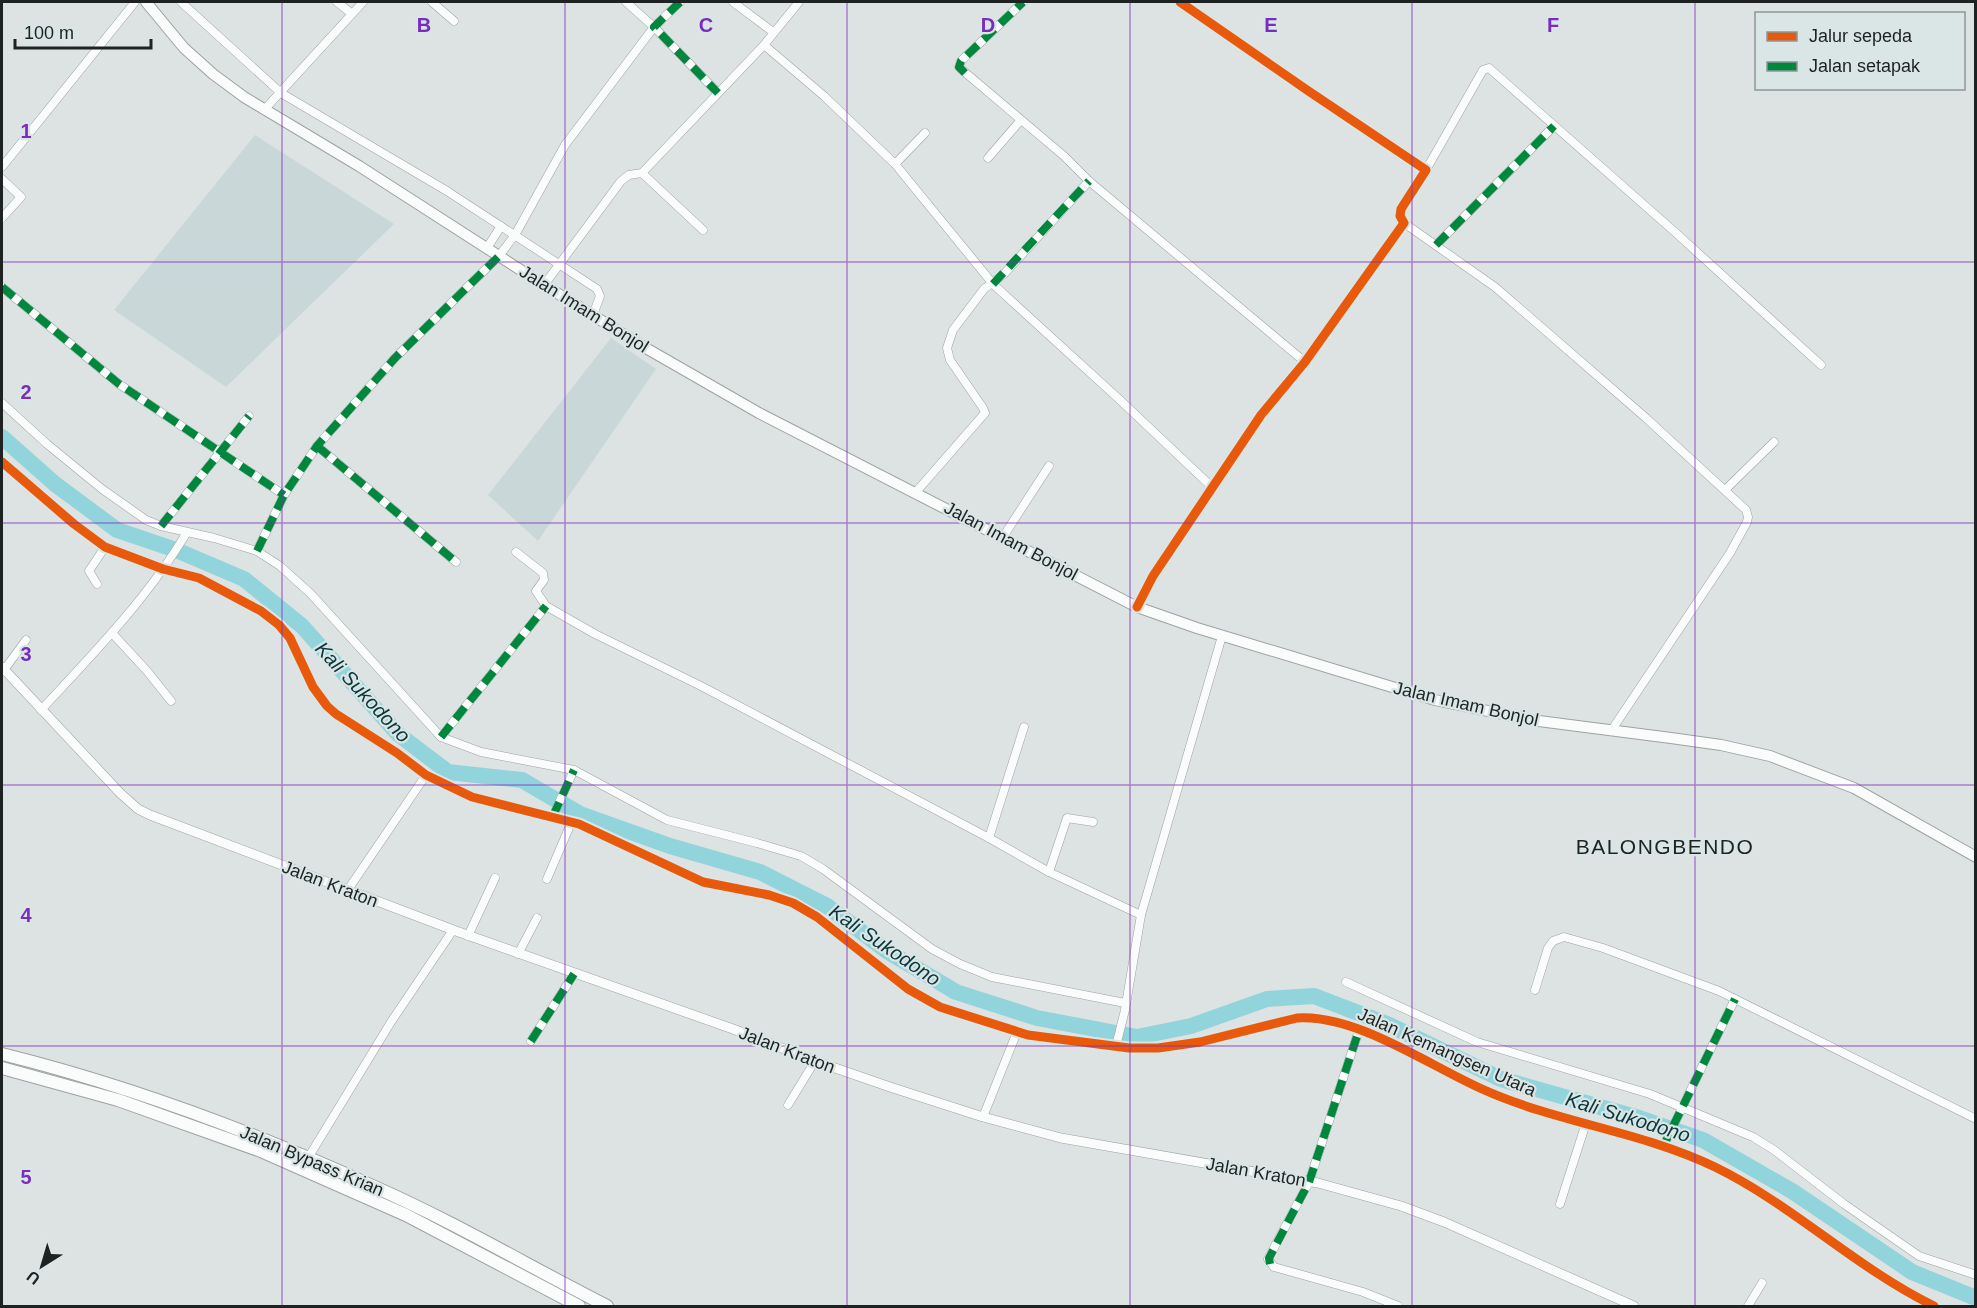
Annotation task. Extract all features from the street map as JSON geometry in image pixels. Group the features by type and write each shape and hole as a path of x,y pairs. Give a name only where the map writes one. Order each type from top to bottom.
{"highway":[{"name":"Jalan Bypass Krian","path":"2,1054 110,1084 194,1112 308,1158 377,1187 473,1234 607,1306"},
{"name":"Jalan Bypass Krian","path":"2,1068 118,1100 270,1155 405,1215 579,1306"}],"main road":[{"name":"Jalan Imam Bonjol","path":"146,2 184,48 213,74 264,110 358,166 593,315 759,413 1137,607 1222,636 1435,700 1495,714 1721,745 1770,756 1854,788 1976,857"}],"street":[{"path":"2,167 135,2"},
{"path":"181,2 281,93 361,139 597,289 600,296 593,315"},
{"path":"337,2 351,13"},
{"path":"264,110 363,2"},
{"path":"432,2 454,21"},
{"path":"626,2 654,27 718,93"},
{"path":"257,551 284,495 317,446 395,358 500,256 515,235 565,146 654,27 680,2"},
{"path":"733,2 773,32"},
{"path":"544,285 621,181 629,175 642,173 764,45 799,2"},
{"path":"1023,2 967,54 959,67 1064,156 1089,181 1305,362"},
{"path":"1180,2 1426,170"},
{"path":"764,45 825,96 895,164 993,284 1213,488"},
{"path":"1611,731 1730,553 1748,517 1746,510 1646,418 1495,287 1404,223 1400,216 1401,209 1486,68 1495,72 1821,365"},
{"path":"988,158 1020,121"},
{"path":"1436,245 1554,126"},
{"path":"895,164 925,133"},
{"path":"642,173 703,230"},
{"path":"2,179 21,197 2,218"},
{"path":"916,492 985,413 951,364 947,348 953,330 985,288 993,284 1089,181"},
{"path":"1137,607 1156,570 1261,415 1305,362 1404,223"},
{"path":"487,248 501,226"},
{"path":"2,287 118,384 284,495"},
{"path":"2,403 102,489 146,520 185,536 214,538 257,551 280,566 310,594 441,737 481,752 572,774 667,820 758,843 808,860 911,935 960,964 1002,980 1125,1007"},
{"path":"161,526 249,416"},
{"path":"1725,490 1774,442"},
{"path":"317,446 456,562"},
{"name":"Jalan Kemangsen Utara","path":"2,462 74,524 105,547 164,569 199,578 261,611 279,625 295,644 313,687 327,706 426,775 472,797 555,812 689,877 720,886 769,895 793,903 817,917 889,974 931,1003 1017,1032 1117,1042 1129,1048 1158,1048 1187,1044 1297,1018 1328,1021 1359,1030 1527,1107 1664,1144 1700,1160 1735,1178 1899,1288 1934,1306"},
{"path":"1003,537 1049,466"},
{"path":"41,710 112,633 164,569 185,536"},
{"path":"97,584 89,571 105,547"},
{"path":"516,552 543,573 544,580 536,591 546,606 595,634 989,838 1049,872 1142,915"},
{"path":"441,737 546,606"},
{"path":"112,633 171,701"},
{"path":"1117,1042 1142,915 1222,636"},
{"path":"3,668 26,640"},
{"name":"Jalan Kraton","path":"3,668 120,793 138,809 347,891 733,1029 815,1061 983,1117 1091,1144 1309,1182 1422,1213 1614,1303 1634,1306"},
{"path":"989,838 1024,727"},
{"path":"555,812 572,774"},
{"path":"347,891 426,775"},
{"path":"1049,872 1067,818 1093,822"},
{"path":"547,879 572,822"},
{"path":"468,936 495,878"},
{"path":"518,954 537,918"},
{"path":"308,1158 391,1022 453,930"},
{"path":"1535,990 1548,948 1553,942 1564,937 1603,948 1736,999 1976,1119"},
{"path":"531,1041 574,974"},
{"path":"1346,982 1477,1042 1668,1100 1761,1141 1844,1204 1919,1256 1976,1275"},
{"path":"1664,1144 1736,999"},
{"path":"1359,1030 1309,1182 1269,1258 1269,1263 1274,1267 1363,1292 1398,1306"},
{"path":"983,1117 1017,1032"},
{"path":"788,1105 815,1061"},
{"path":"1560,1204 1586,1123"},
{"path":"1748,1306 1762,1283"}],"shaded area":[{"path":"255,135 394,224 226,387 114,310"},
{"path":"611,338 656,369 538,541 488,495"}],"waterway":[{"name":"Kali Sukodono","path":"2,437 55,484 117,530 176,550 244,579 302,626 398,734 448,772 522,780 580,814 670,846 760,872 827,906 887,951 956,992 1037,1018 1137,1037 1191,1026 1267,999 1314,996 1387,1024 1501,1079 1639,1118 1703,1140 1792,1191 1912,1272 1976,1298"}],"marked path":[{"path":"680,2 654,27 718,93"},
{"path":"965,73 959,67 961,61 1023,2"},
{"path":"1436,245 1554,126"},
{"path":"993,284 1089,181"},
{"path":"257,551 284,495 317,446 395,358 499,256"},
{"path":"2,287 119,384 284,495"},
{"path":"161,526 249,416"},
{"path":"317,446 456,562"},
{"path":"441,737 546,606"},
{"path":"553,816 574,770"},
{"path":"531,1041 574,974"},
{"path":"1663,1147 1735,999"},
{"path":"1270,1264 1269,1258 1309,1182 1359,1030"}],"cycle path":[{"path":"1137,607 1153,576 1261,415 1305,362 1404,223 1400,216 1401,209 1426,170 1180,2"},
{"path":"2,462 74,524 105,547 163,569 199,578 261,611 279,625 290,638 313,687 327,706 426,775 472,797 579,824 703,882 769,895 793,903 817,917 908,989 940,1007 1028,1035 1129,1048 1158,1048 1200,1042 1297,1018 1320,1019 1343,1024 1367,1032 1511,1101 1658,1144 1715,1167 1771,1199 1878,1274 1934,1306"}],"district":[{"name":"BALONGBENDO","path":"1665,846"}]}
